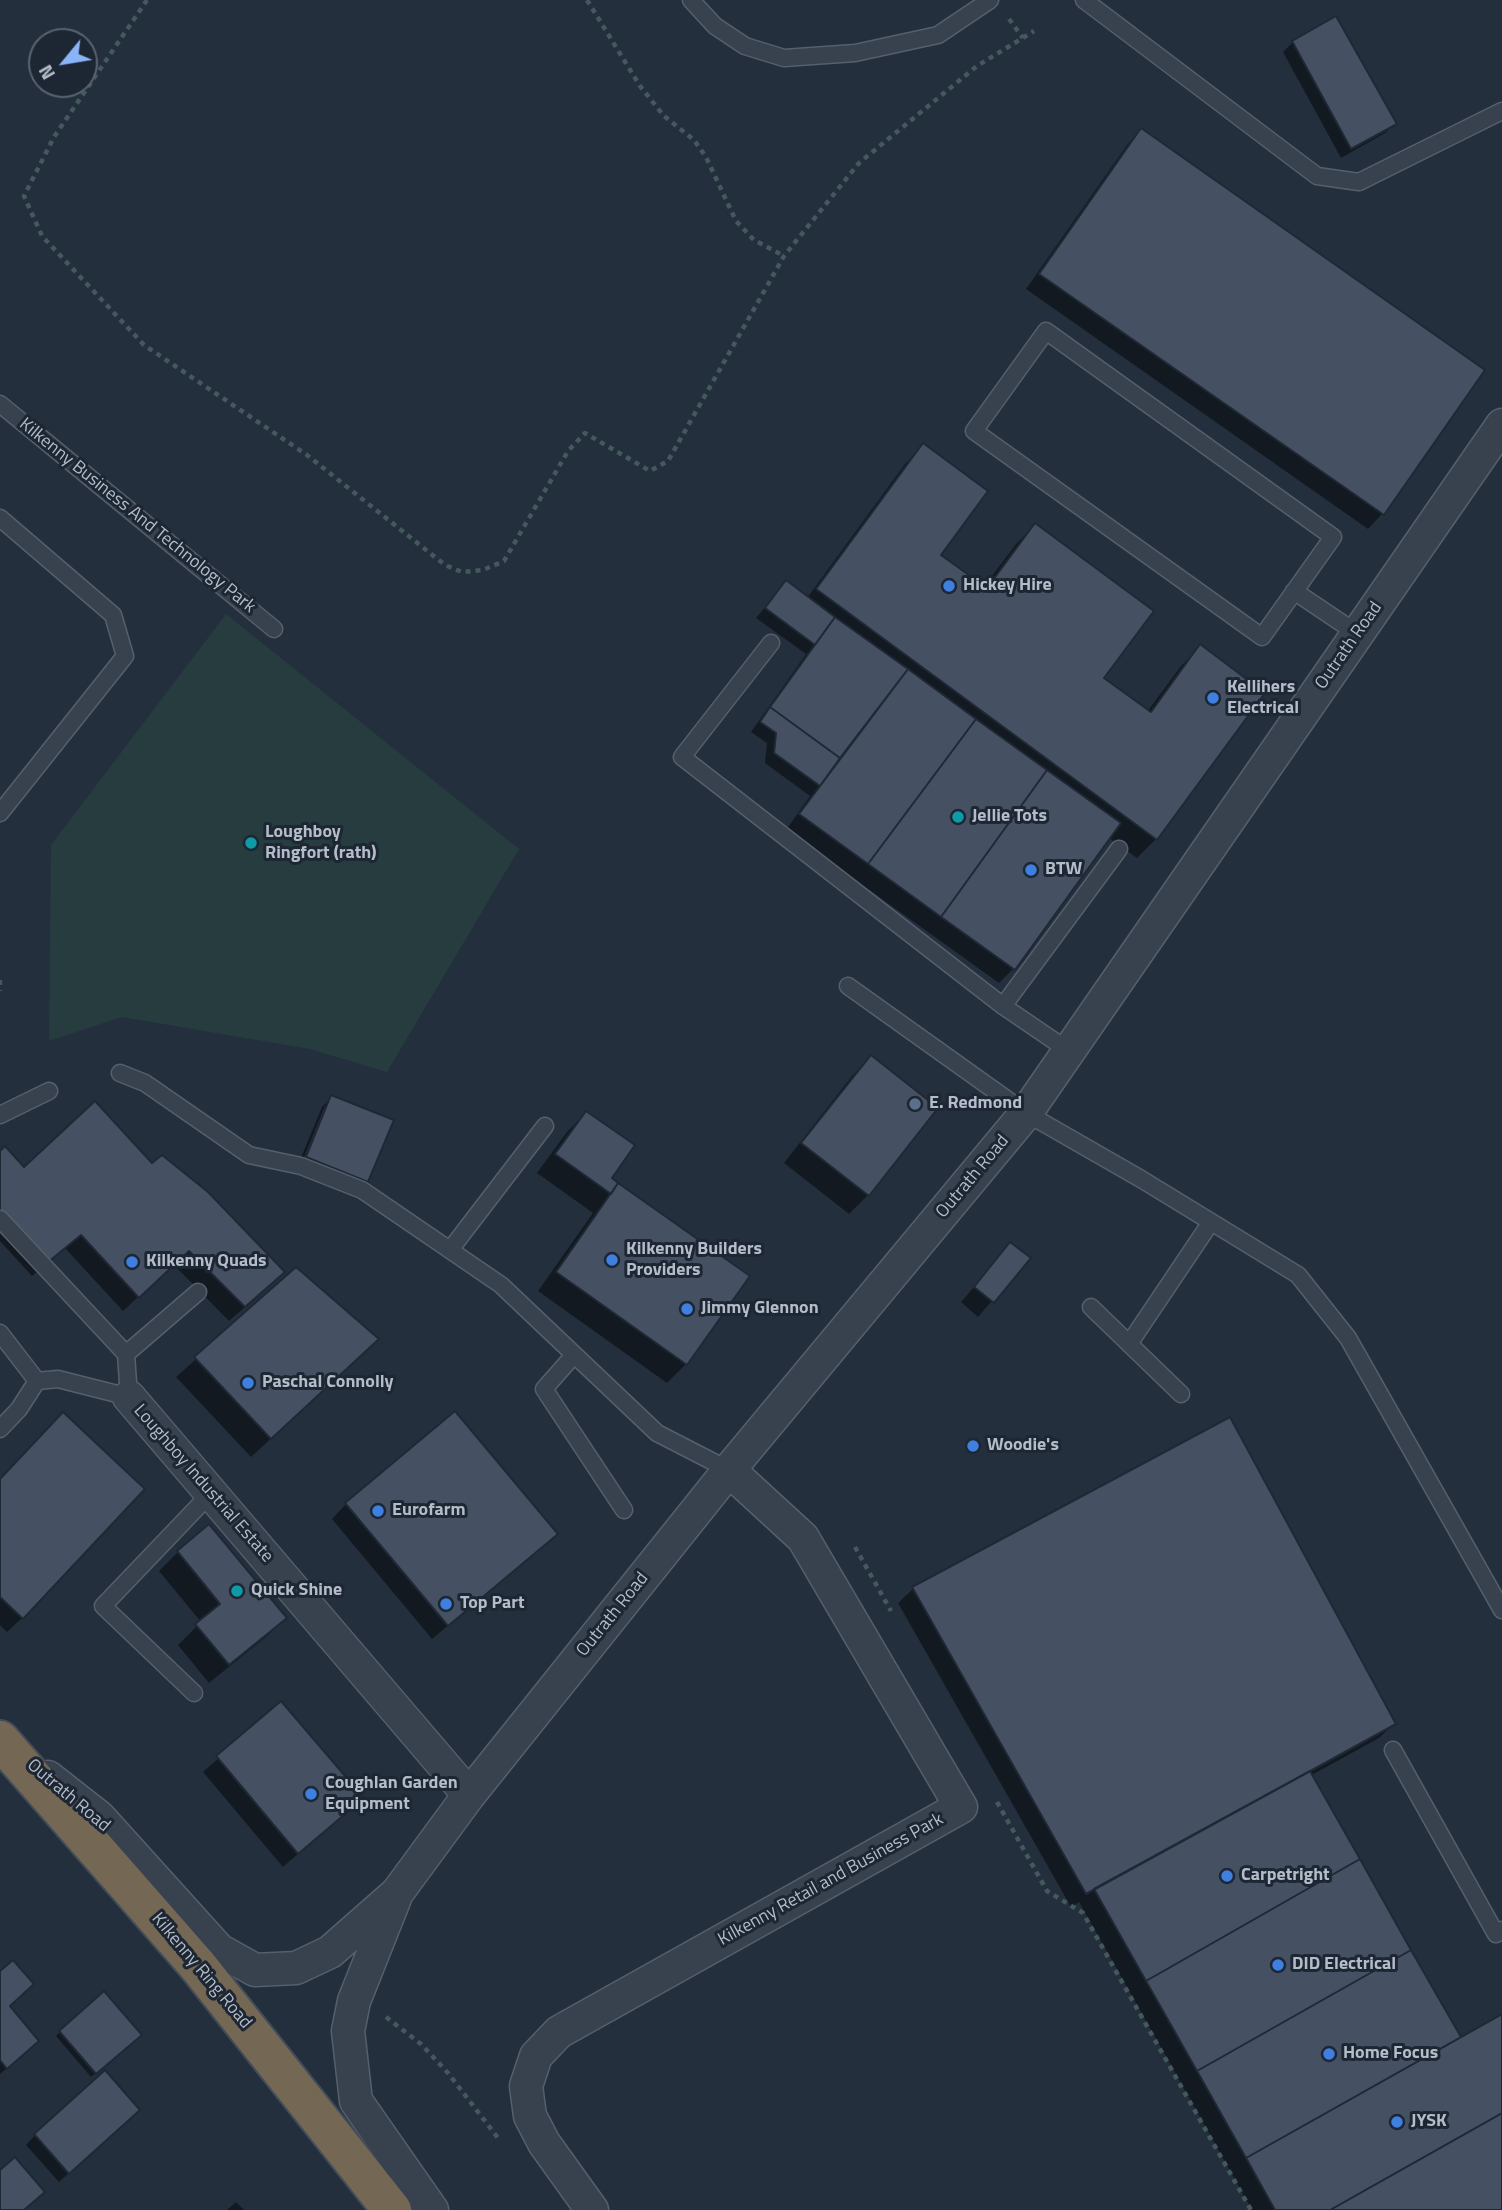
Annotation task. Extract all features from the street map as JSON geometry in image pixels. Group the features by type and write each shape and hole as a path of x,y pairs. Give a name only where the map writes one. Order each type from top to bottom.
{"highway":[{"name":"Kilkenny Ring Road","path":"0,1740 198,1966 392,2210"}],"street":[{"name":"Outrath Road","path":"0,1740 99,1817 219,1950 256,1970 296,1968 330,1952 397,1893 469,1795 729,1470 1026,1113 1502,425"},
{"name":"Loughboy Industrial Estate","path":"129,1397 469,1795"},
{"name":"Kilkenny Retail and Business Park","path":"592,2210 544,2143 530,2116 526,2086 536,2056 559,2032 961,1807 803,1538 729,1470"},
{"name":"Outrath Road","path":"397,1893 354,2001 348,2031 356,2101 432,2210"}],"lane":[{"path":"691,0 715,26 745,46 784,58 855,53 938,35 990,0"},
{"path":"1084,0 1317,176 1359,182 1502,111"},
{"path":"1046,331 1333,537 1294,591 1262,637 974,431 1046,331"},
{"name":"Kilkenny Business And Technology Park","path":"0,404 274,629"},
{"path":"0,518 113,615 125,656 0,813"},
{"path":"1294,591 1358,634"},
{"path":"771,643 682,757 1003,1006 1069,1051"},
{"path":"1003,1006 1119,849"},
{"path":"848,986 1026,1113 1141,1179 1298,1275 1348,1338 1502,1610"},
{"path":"120,1073 145,1083 249,1155 301,1166 362,1190 501,1285 656,1433 729,1470"},
{"path":"0,1115 49,1091"},
{"path":"450,1250 545,1126"},
{"path":"0,1219 126,1354 129,1397 58,1379 37,1381"},
{"path":"1129,1344 1211,1222"},
{"path":"126,1354 198,1292"},
{"path":"1091,1307 1181,1394"},
{"path":"0,1333 37,1381"},
{"path":"574,1355 544,1389 624,1510"},
{"path":"0,1429 19,1409 37,1381"},
{"path":"194,1693 103,1606 211,1493"},
{"path":"1393,1750 1496,1934 1502,1930"}],"path":[{"path":"147,0 54,137 24,197 42,236 145,345 307,454 445,565 462,572 483,569 504,561 568,450 584,433 650,471 668,461 785,256 859,163 977,66 1034,31"},
{"path":"587,0 639,86 664,116 694,140 706,157 736,221 754,240 785,256"},
{"path":"0,980 0,990"},
{"path":"855,1547 894,1617"},
{"path":"992,1793 1047,1891 1083,1913 1251,2210"},
{"path":"354,2001 389,2018 421,2044 448,2073 504,2146"}],"green space":[{"path":"226,614 519,849 387,1072 310,1049 122,1017 49,1041 51,845"}],"building":[{"path":"1336,16 1397,124 1351,149 1292,41"},
{"path":"1141,128 1485,370 1384,515 1039,274"},
{"path":"923,443 988,491 941,555 987,588 1035,523 1154,611 1104,678 1151,712 1200,644 1265,693 1157,840 816,589"},
{"path":"786,580 835,617 815,645 765,608"},
{"path":"835,617 908,669 840,758 770,707"},
{"path":"908,669 976,719 868,864 799,814"},
{"path":"770,707 840,758 820,786 774,753 776,733 760,722"},
{"name":"Jellie Tots","path":"976,719 1047,770 941,917 868,864"},
{"name":"BTW","path":"1047,770 1121,823 1015,970 941,917"},
{"path":"871,1055 938,1108 869,1196 801,1143"},
{"path":"331,1095 394,1120 368,1182 306,1157"},
{"path":"95,1101 152,1163 162,1155 208,1192 285,1272 245,1307 189,1251 139,1298 81,1235 47,1263 0,1211 0,1151 5,1146 24,1167"},
{"path":"586,1111 635,1145 612,1178 618,1183 611,1194 555,1154"},
{"path":"618,1183 750,1276 687,1365 556,1272"},
{"path":"1010,1242 1031,1258 994,1303 974,1287"},
{"path":"296,1267 379,1339 271,1439 194,1357"},
{"path":"455,1411 558,1534 448,1626 345,1503"},
{"path":"63,1412 145,1489 23,1619 0,1597 0,1479"},
{"path":"1230,1417 1396,1724 1086,1894 912,1587"},
{"name":"Quick Shine","path":"209,1524 287,1618 229,1665 195,1624 220,1604 177,1551"},
{"path":"281,1701 364,1798 298,1854 216,1756"},
{"path":"1310,1771 1360,1859 1146,1981 1094,1889"},
{"path":"1360,1859 1411,1950 1197,2071 1146,1981"},
{"path":"1411,1950 1461,2037 1246,2158 1197,2071"},
{"path":"13,1960 34,1984 10,2006 39,2041 7,2069 0,2060 0,1971"},
{"path":"104,1991 142,2035 96,2074 59,2031"},
{"path":"1502,2014 1502,2113 1330,2210 1275,2210 1246,2158"},
{"path":"105,2070 140,2110 69,2174 34,2134"},
{"path":"1502,2113 1502,2210 1330,2210"},
{"path":"15,2157 45,2192 24,2210 0,2210 0,2170"}],"place":[{"name":"Hickey Hire","path":"949,586"},
{"name":"Kellihers Electrical","path":"1213,698"},
{"name":"Jellie Tots","path":"958,817"},
{"name":"Loughboy Ringfort (rath)","path":"251,843"},
{"name":"BTW","path":"1031,870"},
{"name":"E. Redmond","path":"915,1104"},
{"name":"Kilkenny Builders Providers","path":"612,1260"},
{"name":"Kilkenny Quads","path":"132,1262"},
{"name":"Jimmy Glennon","path":"687,1309"},
{"name":"Paschal Connolly","path":"248,1383"},
{"name":"Woodie's","path":"973,1446"},
{"name":"Eurofarm","path":"378,1511"},
{"name":"Quick Shine","path":"237,1591"},
{"name":"Top Part","path":"446,1604"},
{"name":"Coughlan Garden Equipment","path":"311,1794"},
{"name":"Carpetright","path":"1227,1876"},
{"name":"DID Electrical","path":"1278,1965"},
{"name":"Home Focus","path":"1329,2054"},
{"name":"JYSK","path":"1397,2122"}]}
